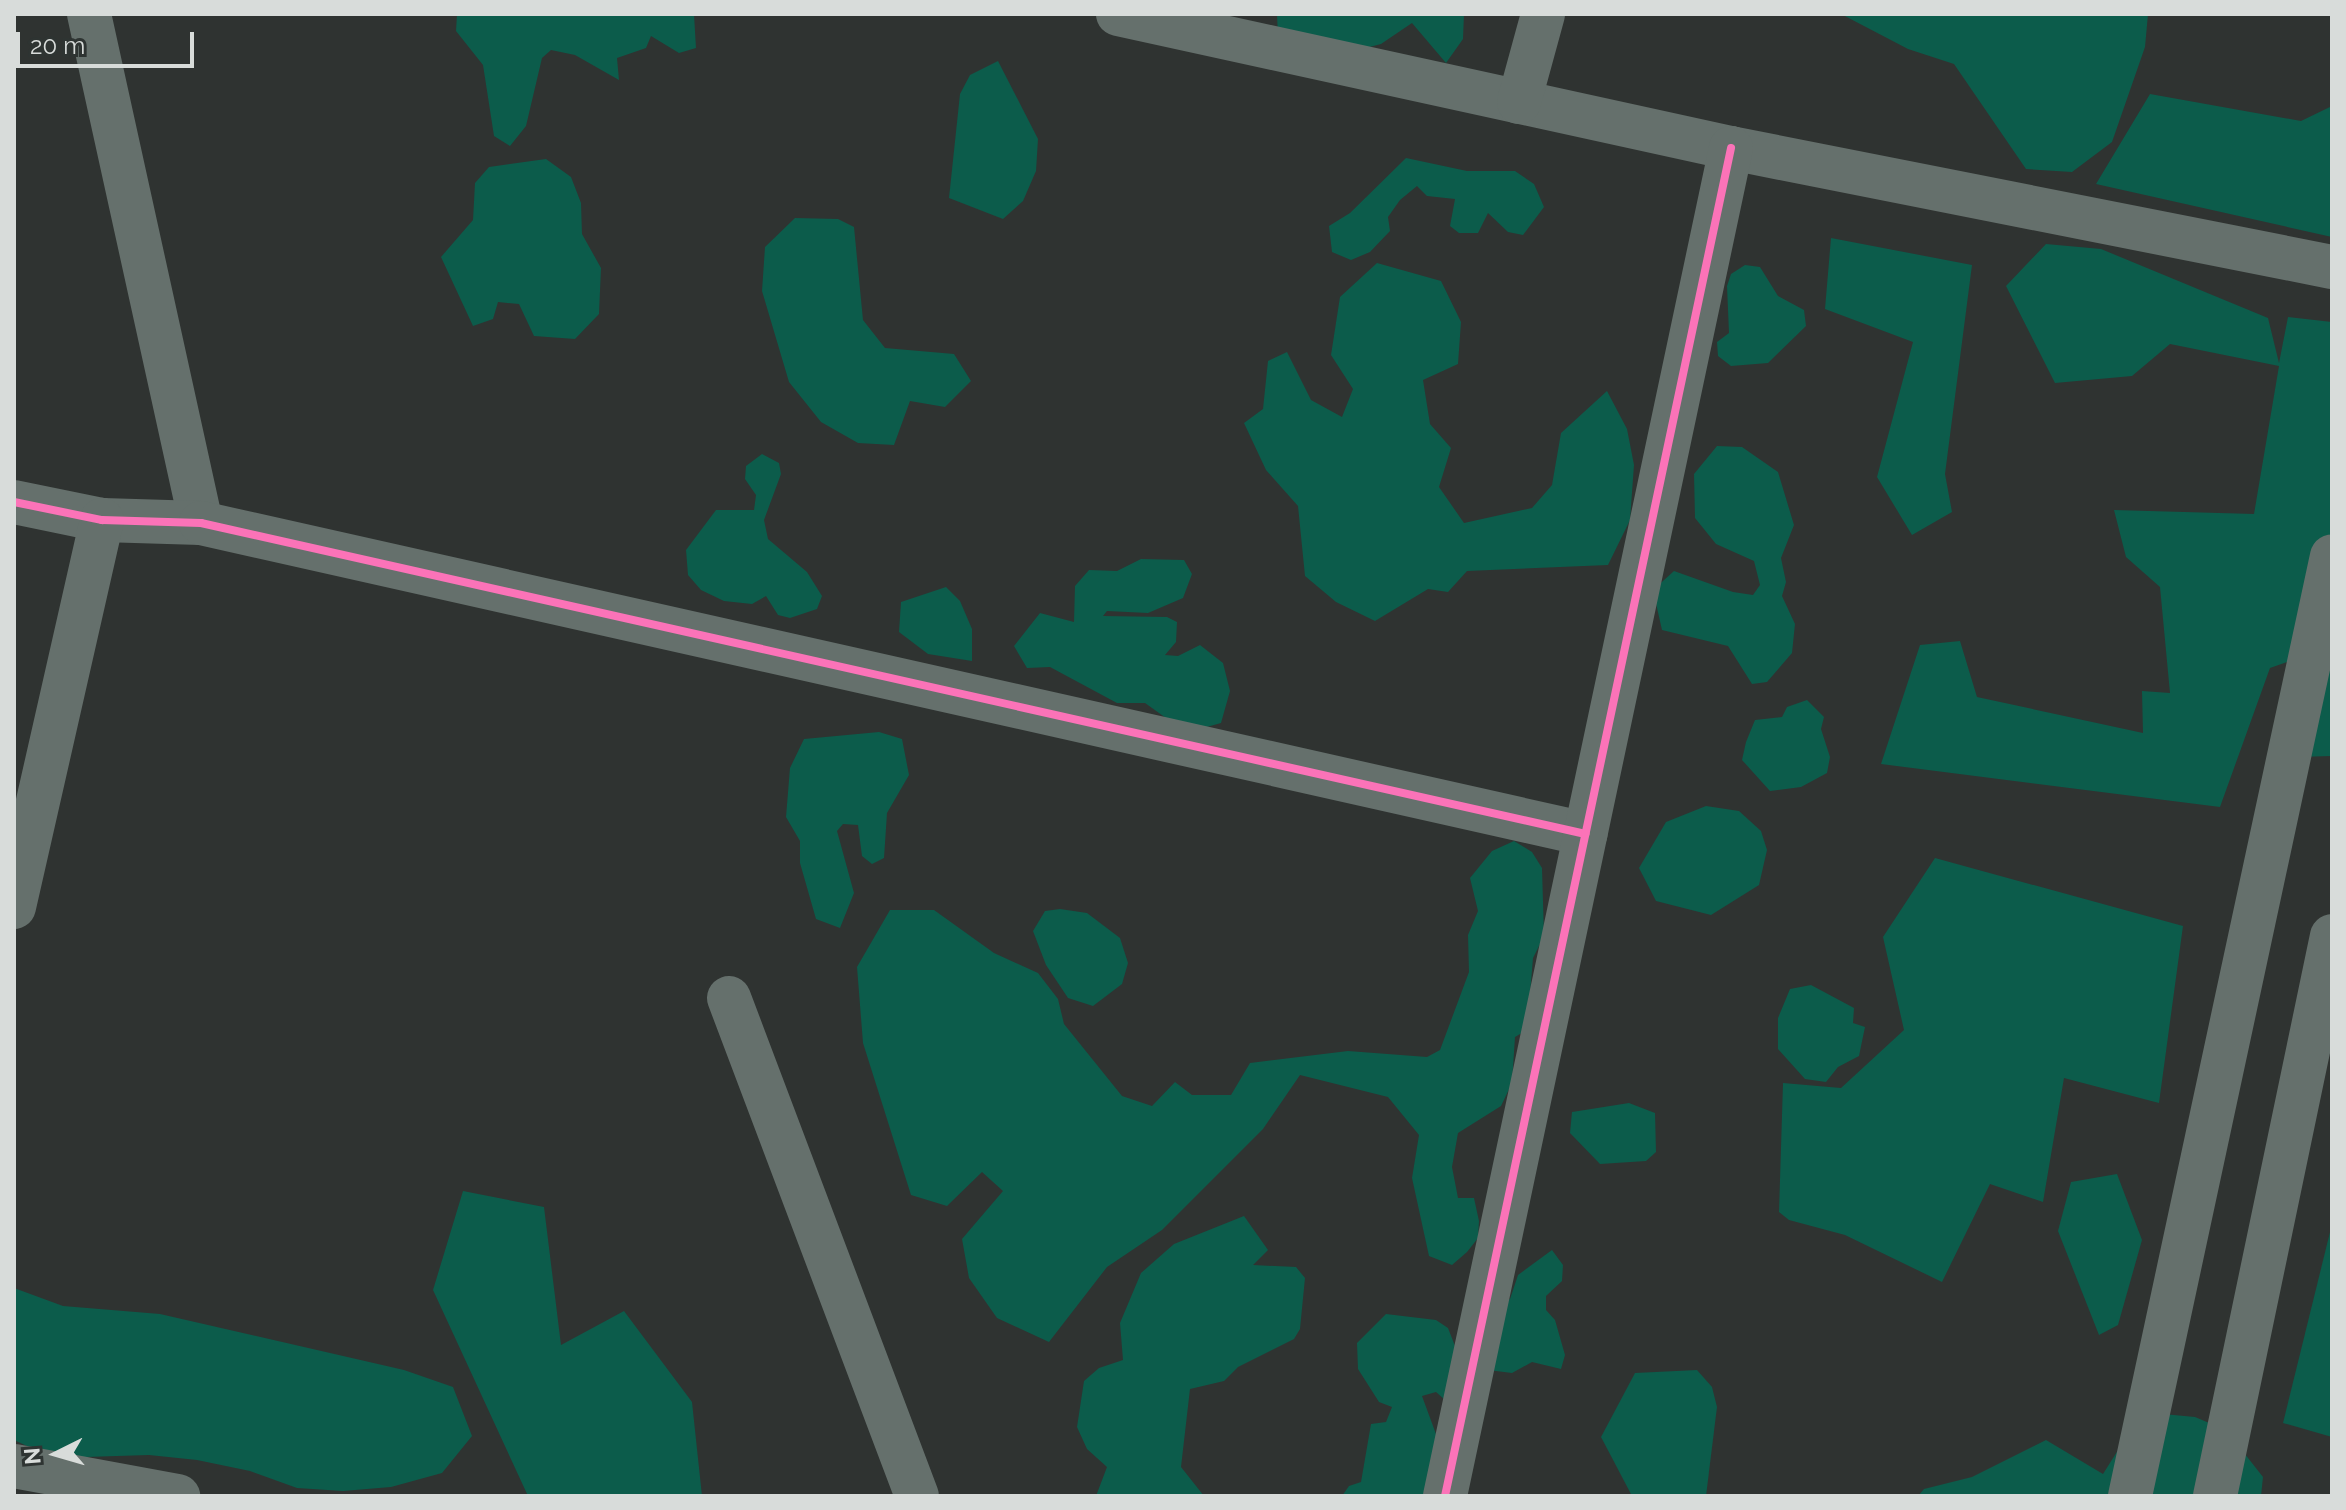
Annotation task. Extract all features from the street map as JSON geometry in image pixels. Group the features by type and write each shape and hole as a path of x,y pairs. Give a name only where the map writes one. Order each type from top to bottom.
{"street":[{"path":"89,14 201,523"},
{"path":"1118,14 1731,148 2332,267"},
{"path":"1519,102 1543,14"},
{"path":"1445,1496 1731,148"},
{"path":"14,502 102,520 201,523 1586,834"},
{"path":"14,907 102,520"},
{"path":"2130,1496 2332,556"},
{"path":"2215,1496 2332,939"},
{"path":"729,998 917,1496"},
{"path":"14,1466 178,1496"}],"green space":[{"path":"457,14 694,14 696,48 679,53 651,36 646,48 617,58 619,80 575,55 551,50 542,58 526,126 510,146 494,136 483,65 456,31"},
{"path":"1277,14 1464,14 1463,39 1446,63 1412,23 1381,44 1358,50 1278,38"},
{"path":"1841,14 2148,14 2145,47 2112,142 2072,172 2026,169 1954,64 1908,49"},
{"path":"998,61 1038,139 1036,171 1023,201 1003,219 949,198 960,94 970,75"},
{"path":"2150,94 2301,121 2332,106 2332,237 2096,184"},
{"path":"1406,158 1467,171 1515,171 1534,184 1544,207 1523,235 1508,232 1488,213 1478,233 1459,233 1450,226 1455,199 1427,196 1417,186 1400,200 1388,217 1390,231 1370,252 1351,260 1332,252 1329,226 1350,213"},
{"path":"546,159 571,177 581,203 582,234 601,268 599,314 575,339 534,336 519,304 498,302 493,319 473,326 441,257 473,220 475,183 489,167"},
{"path":"795,218 838,219 854,227 863,320 885,348 954,354 971,381 945,407 910,401 894,445 858,443 821,422 789,382 762,291 765,247"},
{"path":"1831,238 1972,265 1945,474 1952,512 1912,535 1877,477 1913,342 1825,309"},
{"path":"2046,244 2101,249 2268,318 2279,363 2288,317 2332,322 2332,756 2297,757 2287,662 2270,668 2220,807 1881,764 1920,645 1960,641 1977,697 2143,733 2142,691 2170,693 2160,587 2126,557 2114,510 2254,514 2279,366 2170,344 2132,376 2055,383 2006,286"},
{"path":"1377,263 1441,281 1461,322 1458,364 1423,380 1430,424 1451,448 1439,487 1464,523 1532,508 1552,485 1561,433 1607,391 1627,429 1634,465 1630,520 1608,565 1467,571 1448,592 1428,589 1375,621 1336,602 1305,576 1298,506 1266,470 1244,423 1263,409 1268,361 1287,352 1311,400 1342,417 1353,389 1331,355 1340,297"},
{"path":"1745,265 1760,267 1778,296 1804,310 1806,326 1768,363 1731,366 1718,356 1717,342 1729,333 1727,286 1731,274"},
{"path":"1717,446 1742,447 1778,472 1794,525 1781,558 1786,582 1782,596 1795,624 1792,653 1767,682 1752,684 1728,646 1662,630 1653,590 1674,571 1733,592 1753,595 1760,585 1754,561 1716,544 1695,518 1694,474"},
{"path":"762,454 779,463 781,474 764,520 768,539 807,572 822,596 817,609 790,618 778,615 766,596 752,604 724,601 701,590 688,575 686,550 716,510 754,510 756,495 745,479 746,466"},
{"path":"1141,559 1184,560 1192,574 1183,598 1148,613 1107,611 1103,616 1167,617 1177,622 1176,642 1165,655 1178,656 1200,645 1223,663 1230,691 1221,723 1196,730 1173,723 1145,703 1117,703 1050,667 1027,668 1014,646 1040,613 1074,622 1075,586 1089,570 1117,571"},
{"path":"946,587 960,601 972,629 972,661 928,654 899,632 901,602"},
{"path":"1807,700 1824,717 1821,729 1830,757 1827,773 1801,787 1770,791 1742,760 1746,742 1755,720 1782,717 1787,707"},
{"path":"879,732 902,739 909,775 887,813 884,858 872,864 862,856 858,825 843,824 837,831 854,893 840,928 816,919 800,863 800,841 786,817 790,768 804,739"},
{"path":"1706,806 1739,811 1761,831 1767,850 1759,885 1711,915 1656,901 1639,868 1666,822"},
{"path":"1514,841 1532,852 1542,868 1544,936 1533,958 1527,1030 1515,1037 1512,1083 1501,1106 1458,1133 1452,1167 1458,1198 1474,1198 1479,1221 1478,1238 1467,1252 1452,1265 1429,1256 1412,1178 1419,1135 1388,1097 1300,1075 1263,1129 1162,1230 1107,1267 1049,1342 997,1318 969,1278 962,1239 1003,1191 982,1172 947,1206 911,1195 863,1043 857,967 890,910 934,910 994,953 1038,973 1058,999 1064,1024 1122,1096 1152,1106 1175,1082 1192,1095 1231,1095 1250,1063 1348,1051 1427,1057 1440,1050 1469,972 1468,935 1478,911 1470,878 1492,851"},
{"path":"1935,858 2183,926 2159,1103 2064,1078 2043,1202 1990,1184 1942,1282 1845,1235 1789,1220 1779,1212 1783,1083 1841,1088 1904,1030 1883,937"},
{"path":"1060,909 1087,913 1120,938 1128,963 1122,984 1093,1006 1068,998 1046,965 1033,931 1045,911"},
{"path":"1811,985 1854,1008 1853,1023 1865,1027 1859,1056 1838,1067 1826,1082 1805,1079 1778,1049 1778,1018 1790,989"},
{"path":"1629,1103 1655,1113 1656,1152 1646,1161 1600,1164 1570,1133 1572,1112"},
{"path":"2117,1174 2142,1240 2118,1325 2099,1335 2058,1231 2071,1182"},
{"path":"463,1191 544,1207 561,1345 624,1311 692,1402 702,1496 528,1496 433,1290"},
{"path":"1244,1216 1268,1250 1253,1265 1296,1267 1305,1278 1300,1329 1294,1339 1238,1367 1224,1381 1190,1389 1181,1467 1204,1496 1096,1496 1107,1467 1087,1449 1077,1427 1084,1381 1099,1368 1123,1360 1120,1323 1141,1273 1174,1244"},
{"path":"2332,1224 2332,1437 2283,1423"},
{"path":"1552,1250 1563,1265 1562,1281 1546,1296 1546,1310 1555,1320 1565,1355 1561,1369 1532,1362 1512,1373 1488,1370 1497,1306 1510,1299 1518,1275"},
{"path":"14,1288 63,1306 160,1314 404,1370 453,1387 472,1436 442,1473 391,1487 343,1491 297,1488 250,1471 197,1460 149,1455 53,1458 14,1440"},
{"path":"1386,1314 1436,1320 1448,1328 1455,1346 1444,1399 1436,1392 1422,1396 1440,1445 1433,1496 1342,1496 1349,1486 1361,1482 1371,1424 1386,1422 1392,1407 1379,1402 1358,1369 1357,1343"},
{"path":"1697,1370 1712,1387 1717,1407 1706,1496 1632,1496 1601,1437 1635,1373"},
{"path":"2142,1412 2195,1417 2226,1430 2263,1477 2261,1496 1918,1496 1924,1489 1972,1477 2046,1440 2103,1474"}],"cycle path":[{"path":"1445,1496 1731,148"},
{"path":"14,502 102,520 201,523 1586,834"}]}
